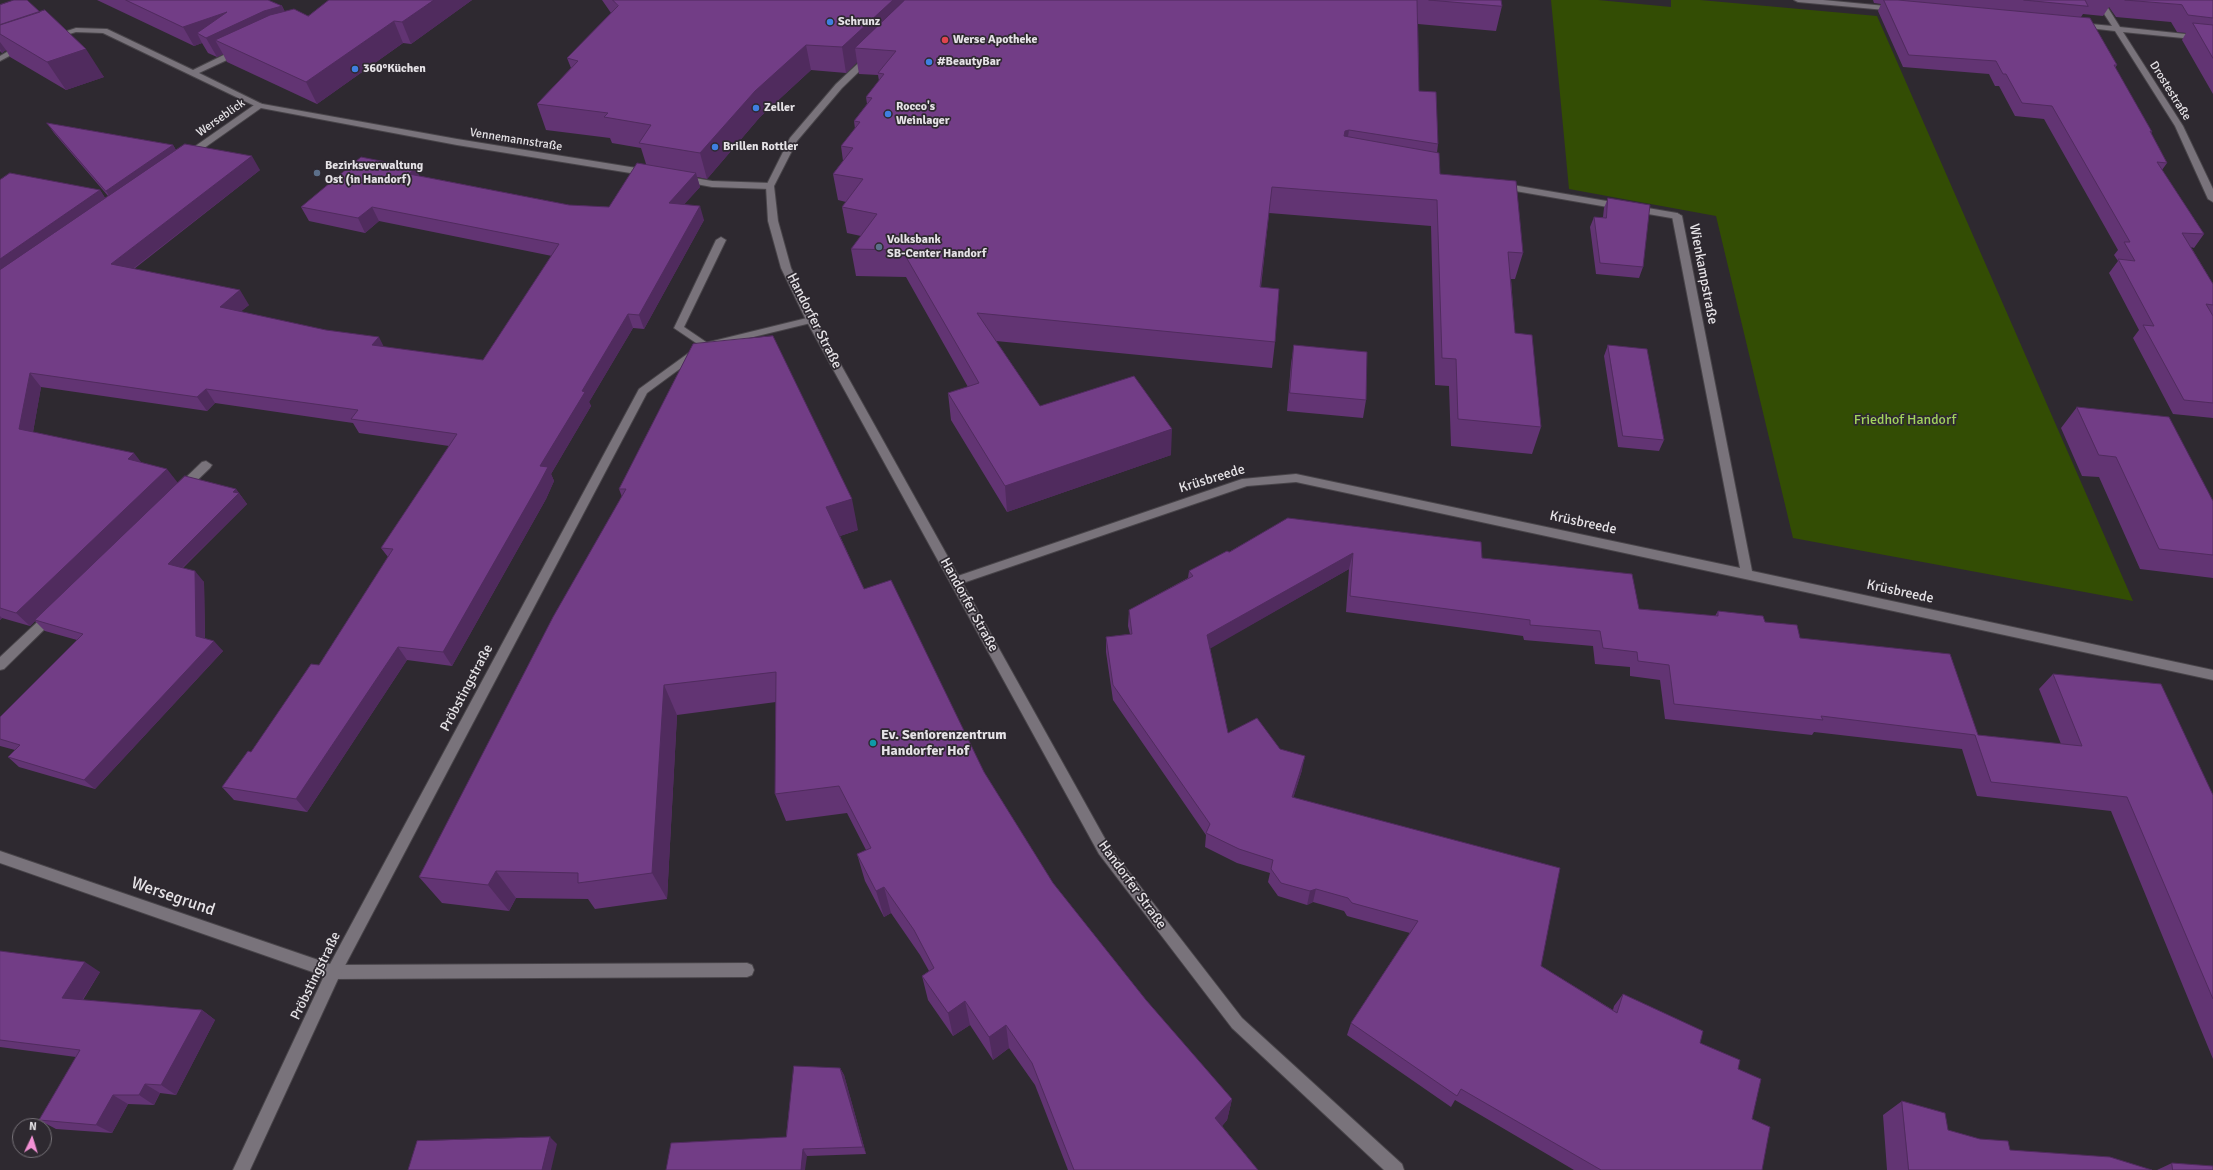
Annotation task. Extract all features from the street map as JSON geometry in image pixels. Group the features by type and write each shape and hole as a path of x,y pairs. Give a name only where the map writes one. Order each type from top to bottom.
{"street":[{"path":"1798,0 1907,10"},
{"name":"Drostestraße","path":"2099,0 2179,126 2213,199"},
{"path":"2071,24 2213,38"},
{"name":"Vennemannstraße","path":"47,39 76,30 104,31 260,105 457,142 658,175"},
{"path":"0,59 18,48 33,44"},
{"path":"193,73 249,46"},
{"path":"673,177 712,184 770,186 792,140 840,86 879,48"},
{"name":"Werseblick","path":"182,160 260,105"},
{"name":"Wienkampstraße","path":"1492,185 1678,216 1747,574"},
{"name":"Handorfer Straße","path":"770,186 773,221 786,268 811,320 1104,850 1237,1024 1396,1170"},
{"path":"705,346 678,328 721,240"},
{"name":"Pröbstingstraße","path":"241,1170 334,972 643,391 705,346 811,320"},
{"path":"172,498 206,465"},
{"name":"Krüsbreede","path":"956,581 1246,482 1296,478 1410,501 2213,675"},
{"path":"0,666 63,604"},
{"name":"Wersegrund","path":"0,857 334,972 747,970"}],"green space":[{"name":"Friedhof Handorf","path":"1551,0 1598,0 1671,7 1671,0 1700,0 1877,16 2133,601 1793,538 1716,216 1569,189"}],"building":[{"path":"14,0 27,0 40,12 0,25 0,5"},
{"path":"126,0 268,0 282,6 264,11 206,38 197,33 227,12 183,27"},
{"path":"329,0 434,0 402,22 394,21 306,82 215,40 270,15 294,9 308,16"},
{"path":"613,0 893,0 842,47 806,45 755,91 700,153 639,143 651,125 604,117 608,113 537,104 578,61 567,58 618,6"},
{"path":"905,0 1417,0 1419,91 1436,92 1438,144 1349,130 1345,131 1344,136 1439,153 1440,174 1516,181 1523,253 1508,252 1515,333 1532,335 1541,427 1458,419 1456,359 1442,358 1437,200 1272,187 1260,287 1279,289 1275,342 977,313 1040,406 1134,376 1172,429 1005,486 948,393 979,383 902,250 851,249 877,214 842,207 863,179 833,174 853,148 841,146 860,122 854,121 872,98 866,97 884,74 878,73 896,51 855,48"},
{"path":"1429,0 1501,0 1502,6"},
{"path":"1884,0 1898,0 2090,18 2117,65 2114,65 2152,132 2150,131 2167,163 2157,162 2204,234 2182,233 2213,284 2213,305 2206,304 2213,316 2213,403 2184,400 2143,325 2154,326 2118,259 2135,261 2124,242 2130,242 2052,106 2022,103 2006,74 2003,74 1996,61 1909,55"},
{"path":"2024,0 2085,0 2088,6"},
{"path":"2125,0 2213,0 2213,18 2188,15 2182,5"},
{"path":"45,10 86,49 47,62 0,34 0,25"},
{"path":"2193,23 2213,25 2213,58"},
{"path":"47,123 173,145 106,191"},
{"path":"185,144 252,156 111,264 240,290 220,307 326,330 379,337 372,345 483,360 559,244 372,207 358,218 301,207 361,157 416,168 409,174 569,205 609,207 637,163 696,173 669,203 700,206 639,315 628,314 582,391 585,392 540,466 548,467 539,484 443,652 398,647 296,799 222,787 248,751 251,752 311,664 319,665 393,549 381,548 457,434 351,419 358,410 206,389 197,397 30,373 19,429 134,453 128,459 167,469 16,613 0,608 0,270"},
{"path":"10,173 100,190 0,259 0,180"},
{"path":"1608,198 1650,205 1643,267 1600,263 1594,217 1606,218"},
{"path":"773,336 852,499 826,507 864,589 891,580 984,772 1053,883 1146,1000 1232,1099 1215,1118 1258,1170 1074,1170 1032,1063 1006,1025 989,1037 965,1001 948,1013 922,976 934,968 914,930 884,887 876,891 857,854 871,848 839,786 775,794 776,672 664,685 652,873 578,883 578,873 496,871 488,885 419,877 553,617 626,489 619,489 693,344"},
{"path":"1294,345 1367,352 1366,400 1290,393"},
{"path":"1608,345 1647,349 1664,440 1623,436"},
{"path":"2077,407 2169,417 2213,501 2213,555 2159,549 2116,457 2099,455"},
{"path":"185,476 236,489 233,492 239,493 168,564 195,571 196,636 214,641 84,780 8,757 20,745 0,739 0,717 83,634 35,620"},
{"path":"1288,518 1481,542 1482,558 1632,574 1639,609 1718,616 1718,611 1763,616 1765,622 1797,625 1800,638 1950,654 1978,735 2082,746 2053,674 2161,684 2213,795 2213,999 2127,797 1991,782 1975,735 1821,716 1823,720 1674,704 1669,665 1638,661 1637,652 1603,648 1600,631 1530,625 1530,620 1350,596 1353,553 1207,635 1228,733 1257,718 1280,749 1305,756 1292,797 1560,868 1541,966 1617,1013 1623,994 1703,1031 1700,1043 1740,1060 1738,1069 1761,1079 1752,1119 1770,1127 1762,1170 1601,1170 1461,1089 1457,1096 1351,1023 1418,921 1352,903 1348,898 1316,889 1310,891 1281,883 1271,869 1273,860 1239,849 1206,833 1210,824 1113,685 1106,637 1132,634 1129,610 1193,576 1189,571 1227,551 1229,552"},
{"path":"0,951 85,962 62,998 202,1010 161,1085 145,1084 139,1095 113,1095 96,1125 52,1121 52,1118 40,1118 80,1050 0,1040"},
{"path":"794,1066 840,1068 863,1147 803,1149 801,1170 666,1170 671,1143 786,1137"},
{"path":"1902,1101 1945,1113 1948,1130 1980,1139 2008,1141 2010,1150 2110,1157 2152,1170 1909,1170"},
{"path":"550,1137 542,1170 408,1170 417,1141"},
{"path":"2172,1163 2213,1166 2213,1170 2173,1170"}],"place":[{"name":"Schrunz","path":"830,22"},
{"name":"Werse Apotheke","path":"945,40"},
{"name":"#BeautyBar","path":"929,62"},
{"name":"360°Küchen","path":"355,69"},
{"name":"Zeller","path":"756,108"},
{"name":"Rocco's Weinlager","path":"888,114"},
{"name":"Brillen Rottler","path":"715,147"},
{"name":"Bezirksverwaltung Ost (in Handorf)","path":"317,173"},
{"name":"Volksbank SB-Center Handorf","path":"879,247"},
{"name":"Ev. Seniorenzentrum Handorfer Hof","path":"873,743"}]}
